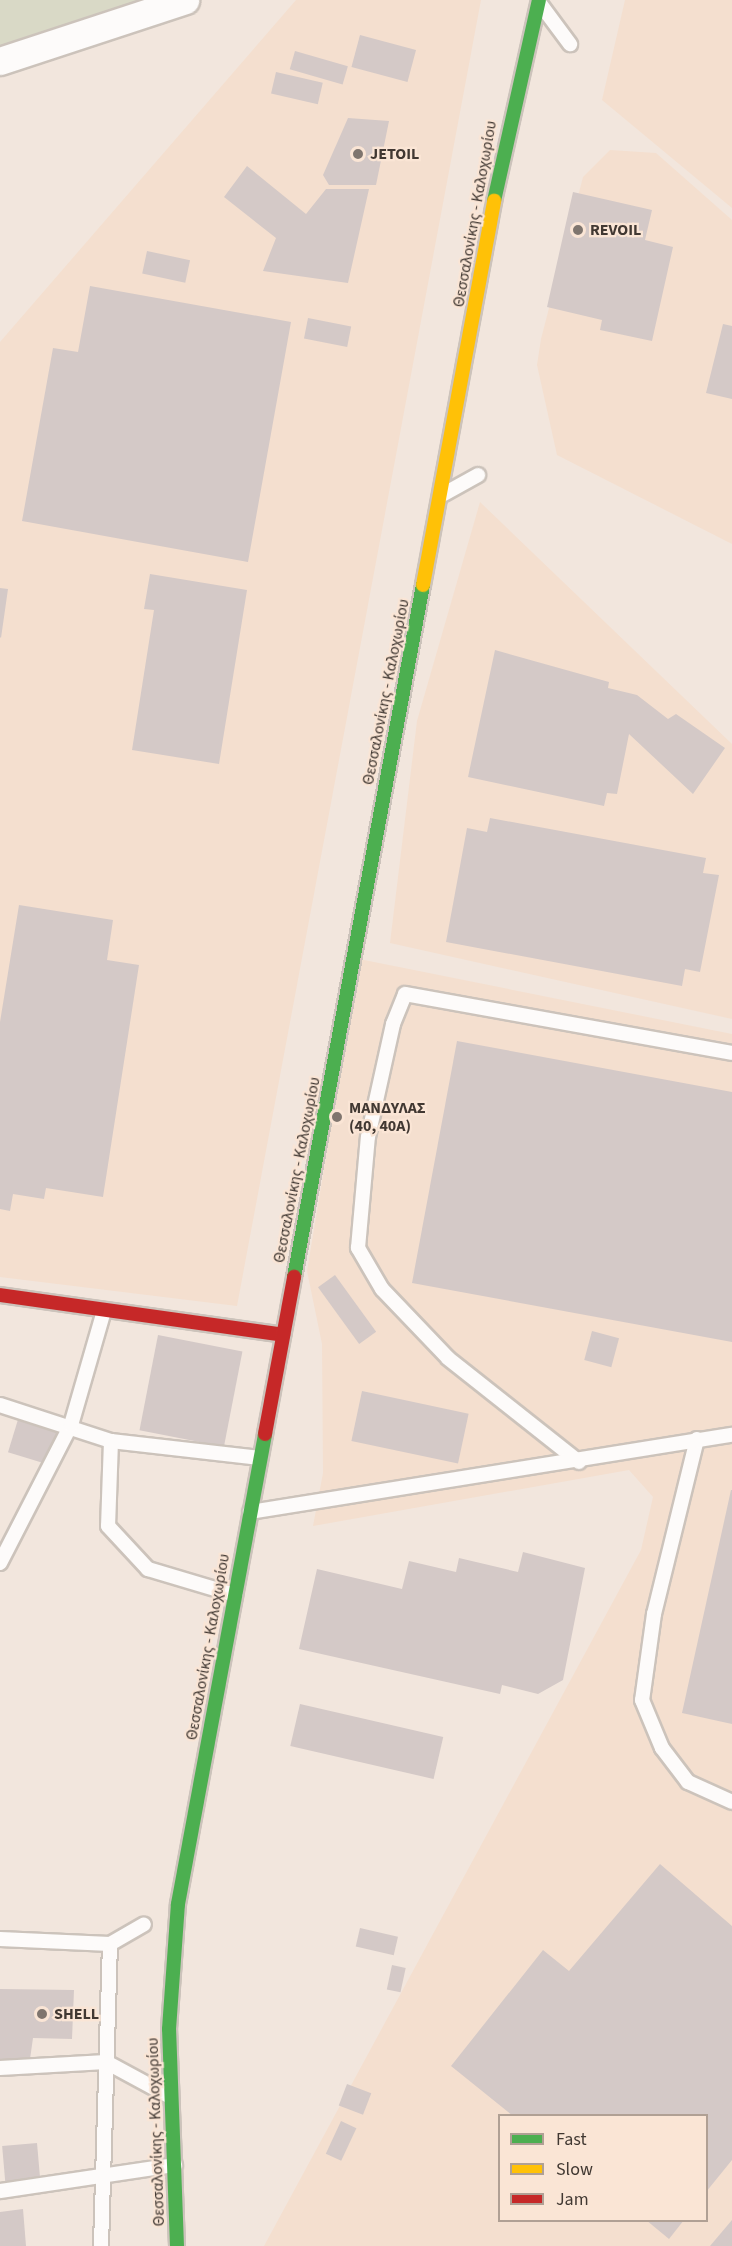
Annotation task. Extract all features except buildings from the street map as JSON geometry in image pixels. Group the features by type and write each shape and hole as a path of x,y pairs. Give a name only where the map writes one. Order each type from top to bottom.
{"main road":[{"name":"Θεσσαλονίκης - Καλοχωρίου","path":"177,2246 169,2029 178,1904 512,104 539,0"},
{"name":"Θεσσαλονίκης - Καλοχωρίου","path":"512,104 517,23"},
{"path":"0,1295 104,1314 283,1335"}],"street":[{"path":"0,61 185,0"}],"lane":[{"path":"539,0 570,44"},
{"path":"439,496 478,475"},
{"path":"579,1462 448,1358 382,1289 358,1248 368,1137 393,1024 405,994 732,1053"},
{"path":"0,1563 71,1425 104,1314"},
{"path":"0,1405 71,1425 111,1441 260,1458"},
{"path":"250,1512 579,1462 697,1439 732,1435"},
{"path":"697,1439 654,1614 642,1700 662,1748 688,1782 732,1802"},
{"path":"111,1441 108,1526 148,1569 235,1595"},
{"path":"0,1939 111,1944 144,1924"},
{"path":"101,2246 111,1944"},
{"path":"0,2068 106,2062 172,2097"},
{"path":"0,2190 102,2179 175,2165"}],"shaded area":[{"path":"296,0 481,0 237,1306 0,1277 0,342"},
{"path":"625,0 732,0 732,208 602,100"},
{"path":"610,150 656,153 732,220 732,544 557,455 537,365 541,339 583,177"},
{"path":"480,502 732,744 732,1019 390,943 417,721"},
{"path":"359,959 732,1034 732,2246 264,2246 641,1550 653,1497 629,1470 313,1526 323,1473 322,1344 307,1271"}],"green space":[{"path":"0,0 143,0 0,49"}],"traffic: fast":[{"path":"494,201 539,0"},
{"path":"294,1277 423,585"},
{"path":"177,2246 169,2029 178,1904 265,1434"}],"traffic: slow":[{"path":"423,585 494,201"}],"traffic: jam":[{"path":"265,1434 294,1277"},
{"path":"0,1295 283,1335"}],"place":[{"name":"JETOIL","path":"358,154"},
{"name":"REVOIL","path":"578,230"},
{"name":"ΜΑΝΔΥΛΑΣ (40, 40Α)","path":"337,1117"},
{"name":"SHELL","path":"42,2014"}]}
